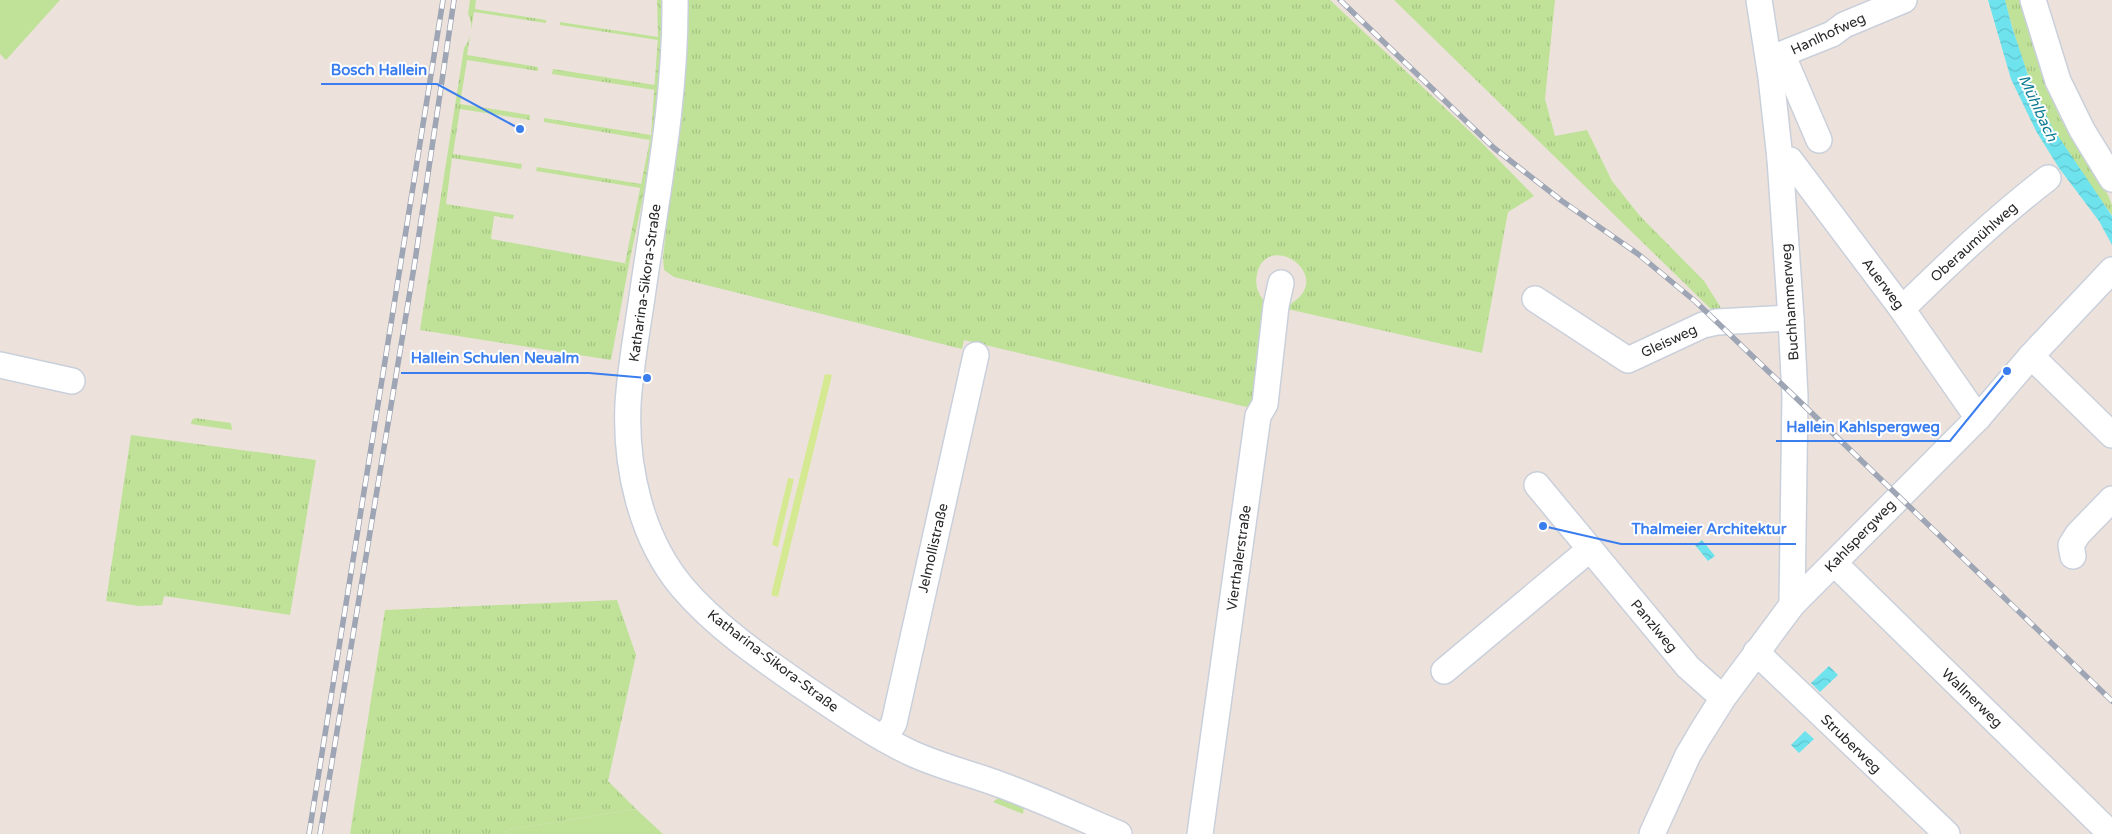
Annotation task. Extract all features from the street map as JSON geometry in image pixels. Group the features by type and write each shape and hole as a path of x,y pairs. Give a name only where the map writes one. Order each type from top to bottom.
{"street":[{"name":"Katharina-Sikora-Straße","path":"675,0 670,118 648,251 628,405 629,456 641,510 661,556 681,586 704,610 746,646 884,739 936,763 1036,798 1119,834"},
{"name":"Buchhammerweg","path":"1759,0 1771,77 1780,159 1791,318 1795,396 1792,605"},
{"name":"Hanlhofweg","path":"1819,140 1782,54 1832,34 1844,25 1904,0"},
{"path":"2033,0 2058,81 2082,130 2112,179"},
{"path":"1774,118 1804,106"},
{"name":"Auerweg","path":"1780,159 1790,160 1902,310 1978,418"},
{"name":"Oberaumühlweg","path":"1902,310 1961,251 2008,209 2048,178"},
{"name":"Kahlspergweg","path":"1652,834 1688,755 1723,698 1792,605 1978,418 2031,356 2107,276"},
{"name":"Vierthalerstraße","path":"1200,834 1258,416 1265,404 1276,306 1281,283"},
{"name":"Gleisweg","path":"1535,299 1628,360 1703,325 1717,322 1791,318"},
{"name":"Jelmollistraße","path":"884,739 894,723 976,355"},
{"path":"2031,356 2112,435"},
{"path":"0,365 72,380"},
{"name":"Panzlweg","path":"1537,485 1688,667 1723,698"},
{"path":"2073,556 2071,545 2078,534 2112,499"},
{"path":"1444,671 1590,549"},
{"name":"Wallnerweg","path":"1834,563 2111,834"},
{"name":"Struberweg","path":"1756,652 1947,834"}],"green space":[{"path":"0,0 60,0 6,60 0,54"},
{"path":"470,0 476,0 475,9 546,20 546,23 474,12 471,31 471,22 468,14"},
{"path":"657,0 662,0 663,37 655,140 629,264 625,263 651,135 658,37"},
{"path":"686,0 1330,0 1480,141 1534,196 1508,212 1482,353 1283,308 1300,297 1306,284 1304,273 1297,263 1286,257 1274,256 1263,261 1257,274 1256,284 1259,292 1263,300 1270,307 1259,401 1247,407 964,340 962,349 674,277 664,270 663,257 685,69"},
{"path":"1394,0 1555,0 1545,99 1555,136 1587,130 1612,181 1640,216 1704,281 1723,311 1715,313"},
{"path":"2005,0 2022,0 2041,72 2062,122 2108,195 2112,205 2112,215 2080,172 2043,111 2024,64"},
{"path":"560,22 658,37 658,40 560,25"},
{"path":"471,32 467,55 538,67 538,71 467,60 460,104 530,115 530,120 460,109 453,154 522,164 521,169 452,158 446,204 514,215 513,219 494,216 491,239 629,264 611,360 420,330 464,48"},
{"path":"553,69 655,85 655,90 552,74"},
{"path":"544,118 651,135 650,140 544,122"},
{"path":"537,167 641,184 641,188 536,171"},
{"path":"825,374 832,375 778,597 771,595"},
{"path":"195,418 231,423 232,430 191,424"},
{"path":"131,435 316,460 290,615 164,596 162,605 139,606 106,601"},
{"path":"788,478 794,479 778,547 772,545"},
{"path":"617,600 636,655 608,781 636,809 512,829 504,832 505,834 350,834 385,610"},
{"path":"1007,796 1024,805 1023,814 993,802 998,798"},
{"path":"636,809 663,834 505,834 504,832 512,829"}],"water":[{"name":"Mühlbach","path":"1988,0 2005,0 2029,78 2052,127 2112,216 2112,245 2099,221 2059,168 2036,131 2011,79"},
{"path":"1702,540 1715,556 1708,561 1695,545"},
{"path":"1829,666 1838,675 1820,692 1811,683"},
{"path":"1805,731 1814,739 1799,753 1791,745"}],"railway":[{"path":"309,834 443,0"},
{"path":"320,834 415,261 454,0"},
{"path":"1340,0 1494,148 1562,201 1638,254 1696,302 2112,701"}],"place":[{"name":"Bosch Hallein","path":"520,129"},
{"name":"Hallein Kahlspergweg","path":"2007,371"},
{"name":"Hallein Schulen Neualm","path":"647,378"},
{"name":"Thalmeier Architektur","path":"1543,526"}]}
